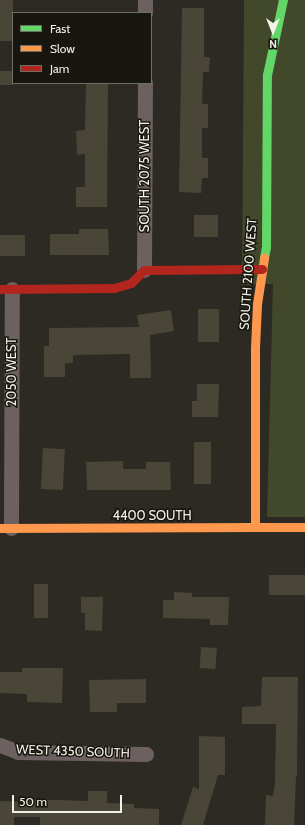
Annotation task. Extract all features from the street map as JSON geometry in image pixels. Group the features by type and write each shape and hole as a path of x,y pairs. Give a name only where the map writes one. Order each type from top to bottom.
{"street":[{"path":"145,0 145,12"},
{"name":"SOUTH 2100 WEST","path":"254,527 255,348 258,304 266,247 267,75 283,0"},
{"name":"SOUTH 2075 WEST","path":"144,270 145,84"},
{"path":"6,289 114,288 131,283 144,270 262,269"},
{"name":"2050 WEST","path":"5,528 6,289"},
{"name":"4400 SOUTH","path":"5,528 305,527"},
{"name":"WEST 4350 SOUTH","path":"0,745 18,752 146,754"}],"green space":[{"path":"244,0 305,0 305,517 267,517 273,284 242,285"}],"building":[{"path":"0,0 13,0 12,41 0,41"},
{"path":"182,8 204,8 204,57 210,57 209,72 203,72 202,104 208,104 208,128 202,128 202,158 208,158 208,178 202,178 201,193 179,192"},
{"path":"0,71 12,71 13,85 0,85"},
{"path":"86,84 108,84 107,207 76,207 76,187 85,187 85,154 77,155 76,131 85,130"},
{"path":"194,215 218,215 218,237 194,237"},
{"path":"79,229 108,229 109,255 50,255 50,234 79,234"},
{"path":"0,235 25,235 25,256 0,256"},
{"path":"198,309 219,309 219,342 198,342"},
{"path":"171,310 174,331 150,335 151,378 130,378 130,354 73,355 73,363 65,363 65,377 44,377 44,346 49,346 49,328 139,327 137,315"},
{"path":"197,384 219,384 218,417 192,417 192,401 197,401"},
{"path":"194,442 211,442 211,484 194,484"},
{"path":"43,448 65,449 63,490 41,489"},
{"path":"123,461 123,469 146,469 146,462 170,462 171,490 87,490 86,462"},
{"path":"269,575 305,575 305,595 269,595"},
{"path":"34,584 48,584 48,618 34,618"},
{"path":"174,592 192,593 192,597 229,597 228,625 210,625 210,619 163,618 163,600 174,600"},
{"path":"81,597 103,597 102,631 85,630 85,613 81,613"},
{"path":"201,647 217,648 215,669 200,668"},
{"path":"22,668 63,668 62,703 27,702 27,694 0,693 0,672 22,672"},
{"path":"262,677 298,677 297,776 294,825 265,825 266,795 273,796 275,784 276,724 242,724 242,707 261,706"},
{"path":"146,679 146,703 117,703 117,712 90,712 89,680"},
{"path":"199,736 225,737 225,775 218,775 203,825 181,825 193,787 199,789"},
{"path":"88,791 107,791 107,803 134,804 134,808 159,809 159,825 40,825 40,817 14,817 14,825 0,825 0,801 26,802 26,799 88,801"}],"traffic: fast":[{"path":"264,258 266,247 267,75 283,0"}],"traffic: slow":[{"path":"255,527 255,348 257,304 264,258"},
{"path":"0,528 305,527"}],"traffic: jam":[{"path":"0,289 114,288 131,283 144,270 262,269"}]}
